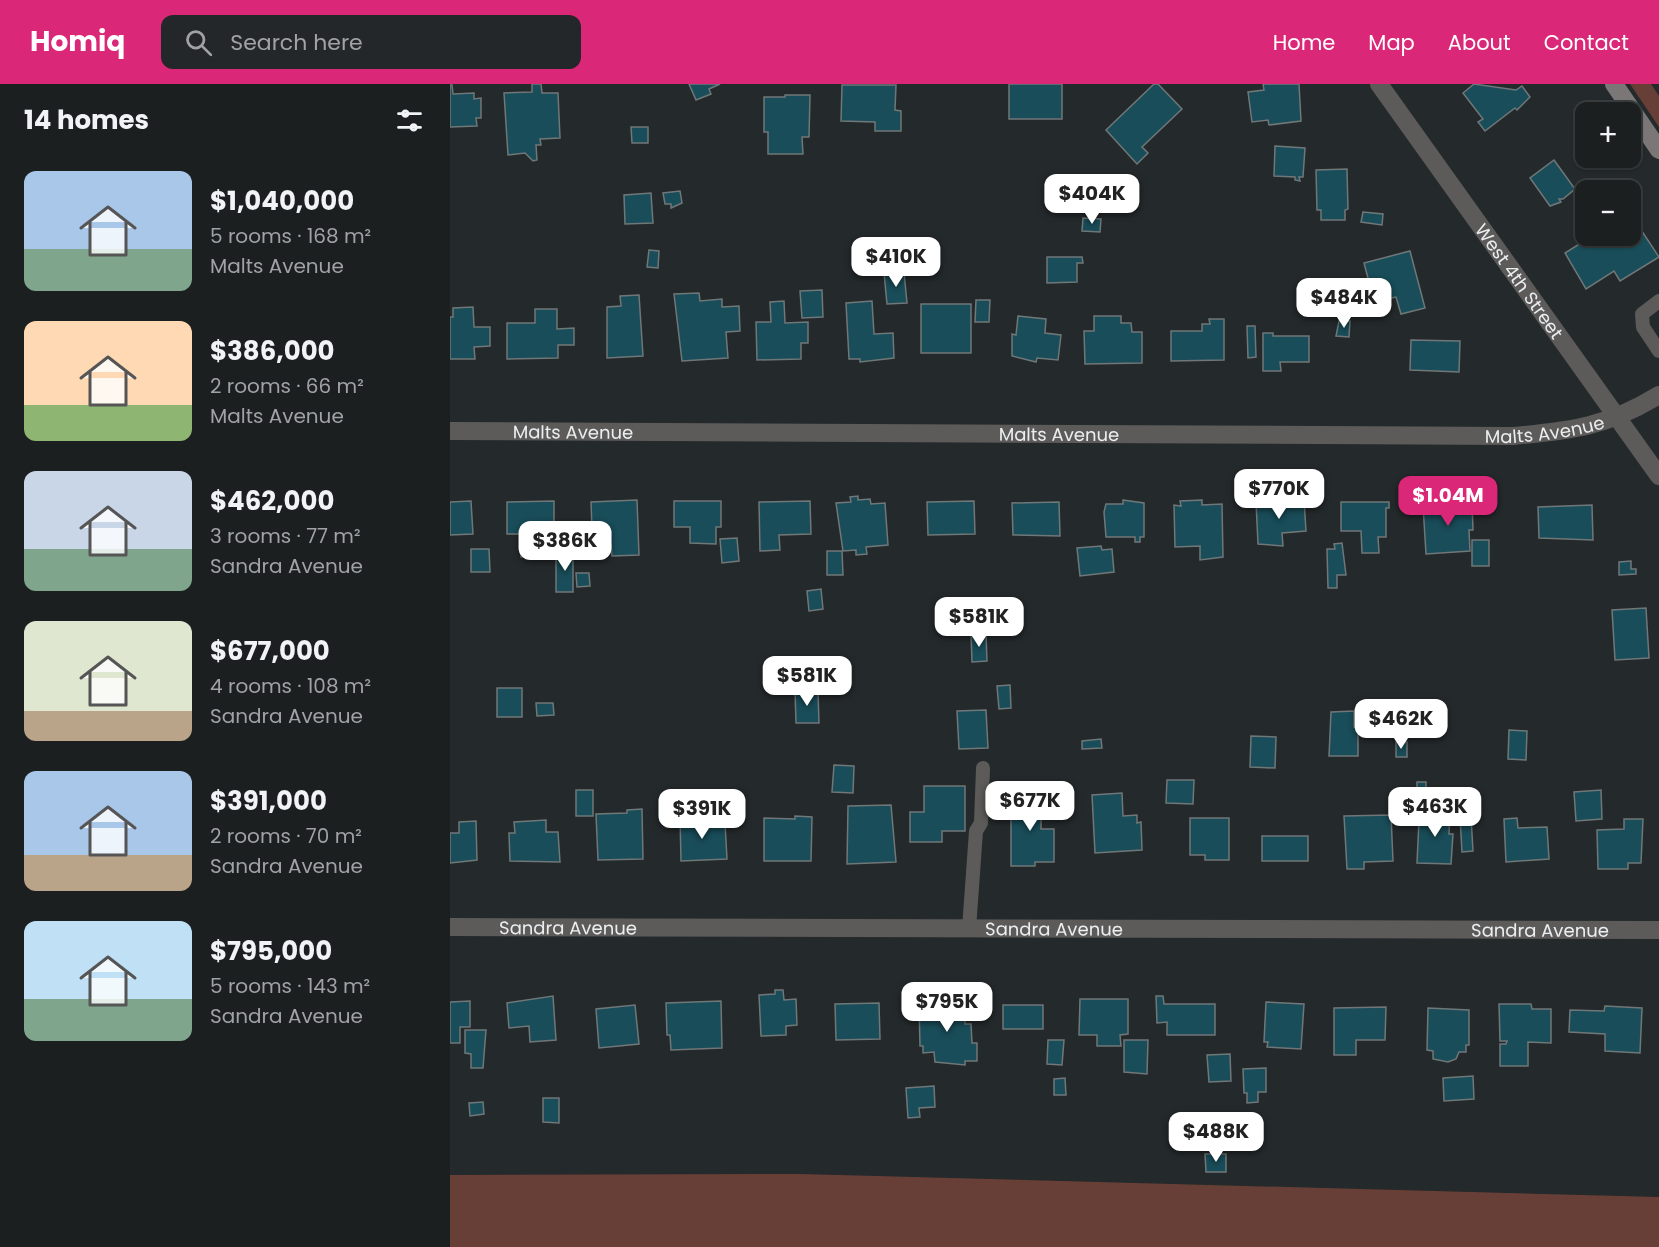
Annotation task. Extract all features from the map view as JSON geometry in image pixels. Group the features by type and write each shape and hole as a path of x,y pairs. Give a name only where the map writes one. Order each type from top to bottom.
{"main road":[{"path":"1614,84 1659,150"}],"street":[{"name":"West 4th Street","path":"1378,84 1659,476"},
{"name":"Malts Avenue","path":"450,431 1513,436 1563,431 1619,418 1659,395"},
{"name":"Sandra Avenue","path":"450,927 1659,930"}],"lane":[{"path":"1659,301 1642,314 1643,327 1659,351"},
{"path":"969,929 976,831 981,824 983,768"}],"shaded area":[{"path":"1630,84 1651,84 1659,96 1659,127"},
{"path":"800,1174 1659,1197 1659,1247 450,1247 450,1175"}],"building":[{"path":"532,84 541,84 542,93 558,93 560,138 540,139 541,145 536,145 537,160 533,161 525,153 508,155 504,93 532,92"},
{"path":"689,84 720,84 709,89 711,94 696,100"},
{"path":"1009,84 1062,84 1062,119 1009,119"},
{"path":"1154,84 1158,84 1182,109 1142,147 1148,153 1137,164 1106,130"},
{"path":"1263,84 1299,84 1301,121 1269,125 1268,120 1252,122 1248,92 1264,90"},
{"path":"1474,84 1516,90 1522,86 1530,97 1517,110 1515,108 1485,131 1478,122 1483,119 1463,93"},
{"path":"450,85 452,85 453,94 474,93 474,99 481,98 481,118 476,118 477,126 450,127"},
{"path":"842,85 896,85 895,110 901,111 901,131 875,131 875,122 841,121"},
{"path":"785,95 810,95 809,137 802,137 803,154 768,154 768,132 764,132 764,97 785,97"},
{"path":"631,127 648,127 648,143 632,143"},
{"path":"1275,146 1305,148 1303,177 1299,177 1300,181 1295,180 1295,177 1274,176"},
{"path":"1554,160 1575,189 1563,199 1559,199 1561,202 1550,206 1530,178"},
{"path":"1347,169 1348,209 1345,210 1345,220 1321,220 1321,210 1317,210 1316,170"},
{"path":"680,191 682,203 671,208 671,204 665,204 663,193"},
{"path":"651,193 653,223 625,224 624,195"},
{"path":"1363,212 1383,214 1382,225 1361,222"},
{"path":"1083,218 1101,219 1100,232 1082,231"},
{"path":"1641,230 1659,257 1620,281 1614,271 1586,289 1565,253 1576,246 1641,246"},
{"path":"649,250 659,251 658,268 647,267"},
{"path":"1410,251 1425,308 1401,314 1396,297 1386,299 1381,279 1369,282 1364,263"},
{"path":"1047,257 1082,257 1083,263 1077,263 1077,282 1047,283"},
{"path":"904,272 907,303 887,304 884,273"},
{"path":"822,290 823,317 802,318 800,291"},
{"path":"699,293 700,301 722,299 722,307 739,306 740,331 726,332 728,358 682,361 674,294"},
{"path":"639,295 643,356 607,358 607,307 621,306 620,296"},
{"path":"976,300 990,300 989,322 975,322"},
{"path":"784,301 785,323 808,322 808,343 801,343 801,359 757,360 756,322 771,322 770,302"},
{"path":"872,301 874,334 893,333 894,358 860,362 860,359 849,359 846,303"},
{"path":"921,304 971,304 971,353 921,353"},
{"path":"473,307 474,327 490,327 490,346 474,347 475,359 450,359 450,317 453,317 453,308"},
{"path":"535,309 557,309 557,329 574,328 574,345 558,345 558,358 507,359 507,323 535,323"},
{"path":"1018,316 1046,319 1045,333 1061,335 1058,360 1037,358 1036,362 1012,356 1012,334 1016,335"},
{"path":"1094,316 1121,316 1121,323 1131,323 1132,332 1142,332 1142,363 1085,364 1084,331 1094,331"},
{"path":"1209,319 1224,319 1224,360 1171,361 1171,331 1202,331 1202,324 1210,324"},
{"path":"1339,321 1350,321 1349,337 1336,336"},
{"path":"1247,326 1255,326 1256,357 1248,358"},
{"path":"1263,333 1273,333 1273,336 1309,336 1309,362 1280,362 1281,371 1263,371"},
{"path":"1411,340 1460,341 1459,372 1410,370"},
{"path":"858,496 858,500 870,499 871,504 885,503 888,545 866,547 867,554 856,555 856,550 843,551 836,503 851,502 850,497"},
{"path":"1304,499 1306,531 1282,533 1283,546 1258,544 1256,502"},
{"path":"637,500 639,555 612,556 611,544 594,544 594,555 577,556 576,530 592,529 591,502"},
{"path":"1123,500 1144,503 1144,537 1140,537 1140,542 1135,542 1135,537 1106,537 1104,512 1106,504 1123,504"},
{"path":"1202,500 1202,505 1222,504 1223,557 1200,560 1200,546 1175,547 1174,505 1181,506 1180,501"},
{"path":"471,501 473,534 450,535 450,502"},
{"path":"554,501 554,534 538,534 538,541 546,541 545,547 539,547 539,557 521,557 521,534 507,534 507,502"},
{"path":"674,501 721,501 721,527 716,527 716,544 690,543 690,527 674,527"},
{"path":"810,501 811,534 779,535 780,550 760,551 759,502"},
{"path":"974,501 975,534 928,535 927,502"},
{"path":"1059,502 1060,536 1013,535 1012,503"},
{"path":"1341,502 1389,502 1389,508 1386,508 1386,537 1378,537 1379,553 1362,553 1361,531 1341,531"},
{"path":"1472,502 1473,530 1469,530 1470,551 1426,554 1423,505"},
{"path":"1592,505 1593,540 1539,538 1538,507"},
{"path":"737,538 739,561 722,563 720,539"},
{"path":"1472,540 1489,540 1489,566 1472,566"},
{"path":"1342,543 1346,575 1337,575 1337,588 1328,588 1327,549 1335,549 1334,544"},
{"path":"1101,546 1102,550 1112,549 1114,572 1080,576 1077,548"},
{"path":"471,549 489,549 490,572 471,572"},
{"path":"556,551 573,551 573,592 556,592"},
{"path":"827,551 842,551 843,575 827,575"},
{"path":"1631,561 1631,569 1636,569 1636,574 1619,575 1619,562"},
{"path":"576,573 589,573 590,586 577,587"},
{"path":"821,589 823,609 809,611 807,591"},
{"path":"1646,608 1649,658 1615,660 1612,610"},
{"path":"971,634 986,634 987,661 972,662"},
{"path":"1010,685 1011,708 999,709 997,686"},
{"path":"497,688 522,688 522,717 497,717"},
{"path":"818,691 819,723 796,723 795,692"},
{"path":"536,703 553,703 554,715 537,716"},
{"path":"986,710 988,748 959,749 957,711"},
{"path":"1354,711 1354,727 1358,729 1358,756 1329,756 1331,712"},
{"path":"1509,730 1527,731 1526,760 1508,759"},
{"path":"1251,736 1276,737 1275,768 1250,767"},
{"path":"1101,739 1102,748 1082,749 1082,741"},
{"path":"1396,742 1407,742 1407,757 1396,757"},
{"path":"834,765 854,766 853,793 832,792"},
{"path":"1167,780 1194,780 1193,804 1166,803"},
{"path":"1417,782 1426,782 1426,808 1417,809"},
{"path":"924,786 965,786 965,831 942,831 942,842 910,842 910,812 924,812"},
{"path":"576,790 593,790 593,816 576,816"},
{"path":"1601,790 1602,819 1576,821 1574,792"},
{"path":"1018,793 1045,793 1045,811 1041,811 1041,829 1054,829 1054,862 1035,862 1035,866 1011,866 1011,809 1017,809"},
{"path":"1122,793 1123,816 1137,815 1137,823 1141,822 1142,850 1095,853 1092,795"},
{"path":"891,805 896,862 847,864 848,806"},
{"path":"1430,807 1450,808 1449,834 1453,834 1451,864 1417,863 1419,820 1429,820"},
{"path":"642,809 643,859 598,860 596,814 627,813 627,810"},
{"path":"1391,815 1393,861 1364,862 1364,869 1347,869 1344,816"},
{"path":"704,816 705,823 725,822 727,859 681,861 680,817"},
{"path":"795,816 812,817 811,861 764,861 764,818 795,819"},
{"path":"1471,816 1473,851 1462,852 1460,817"},
{"path":"1190,818 1229,818 1229,860 1205,860 1205,855 1190,855"},
{"path":"1517,818 1518,828 1547,827 1549,859 1506,862 1504,819"},
{"path":"1624,819 1643,819 1641,863 1628,863 1628,869 1598,869 1597,830 1624,829"},
{"path":"546,820 546,832 558,832 560,862 510,861 509,833 515,833 514,822"},
{"path":"476,821 477,860 450,863 450,833 459,833 459,822"},
{"path":"1262,836 1308,836 1308,861 1262,861"},
{"path":"775,990 783,990 784,1000 796,999 797,1025 786,1026 786,1035 761,1036 759,995 775,994"},
{"path":"553,996 556,1040 530,1042 529,1026 509,1028 507,1003"},
{"path":"1156,996 1163,996 1164,1004 1215,1004 1215,1035 1167,1035 1167,1022 1157,1023"},
{"path":"1080,999 1128,999 1128,1034 1120,1035 1121,1046 1097,1046 1097,1035 1079,1035"},
{"path":"470,1001 470,1027 460,1027 460,1043 450,1043 450,1002"},
{"path":"721,1001 722,1048 671,1050 670,1035 667,1035 666,1003"},
{"path":"1266,1002 1304,1004 1301,1049 1267,1047 1268,1042 1264,1042"},
{"path":"879,1003 880,1039 836,1040 835,1004"},
{"path":"965,1003 965,1024 971,1024 972,1043 977,1043 977,1061 965,1061 965,1065 935,1062 934,1052 923,1053 923,1046 920,1046 919,1004"},
{"path":"1499,1004 1531,1004 1532,1009 1551,1009 1551,1043 1528,1042 1528,1066 1500,1066 1500,1044 1506,1044 1507,1041 1500,1041"},
{"path":"635,1005 639,1044 599,1048 596,1009"},
{"path":"1003,1005 1043,1005 1043,1029 1003,1029"},
{"path":"1605,1006 1642,1008 1640,1053 1605,1051 1605,1034 1569,1032 1570,1010 1604,1011"},
{"path":"1386,1007 1385,1040 1356,1040 1356,1055 1334,1055 1334,1008"},
{"path":"1428,1008 1469,1010 1469,1045 1466,1045 1466,1052 1459,1052 1456,1059 1448,1062 1433,1059 1433,1051 1427,1050"},
{"path":"465,1030 486,1030 483,1068 471,1068 471,1054 465,1053"},
{"path":"1048,1040 1064,1040 1062,1065 1047,1064"},
{"path":"1124,1040 1148,1040 1147,1074 1124,1072"},
{"path":"1230,1054 1231,1081 1209,1082 1207,1055"},
{"path":"1266,1068 1266,1092 1258,1092 1258,1102 1247,1103 1247,1093 1244,1093 1243,1069"},
{"path":"1473,1076 1474,1099 1444,1101 1443,1078"},
{"path":"1065,1078 1066,1095 1054,1095 1054,1079"},
{"path":"934,1086 935,1107 919,1108 920,1117 908,1118 906,1088"},
{"path":"543,1098 559,1098 559,1123 543,1122"},
{"path":"483,1102 484,1114 470,1116 469,1103"},
{"path":"1205,1154 1226,1154 1226,1172 1206,1172"}]}
